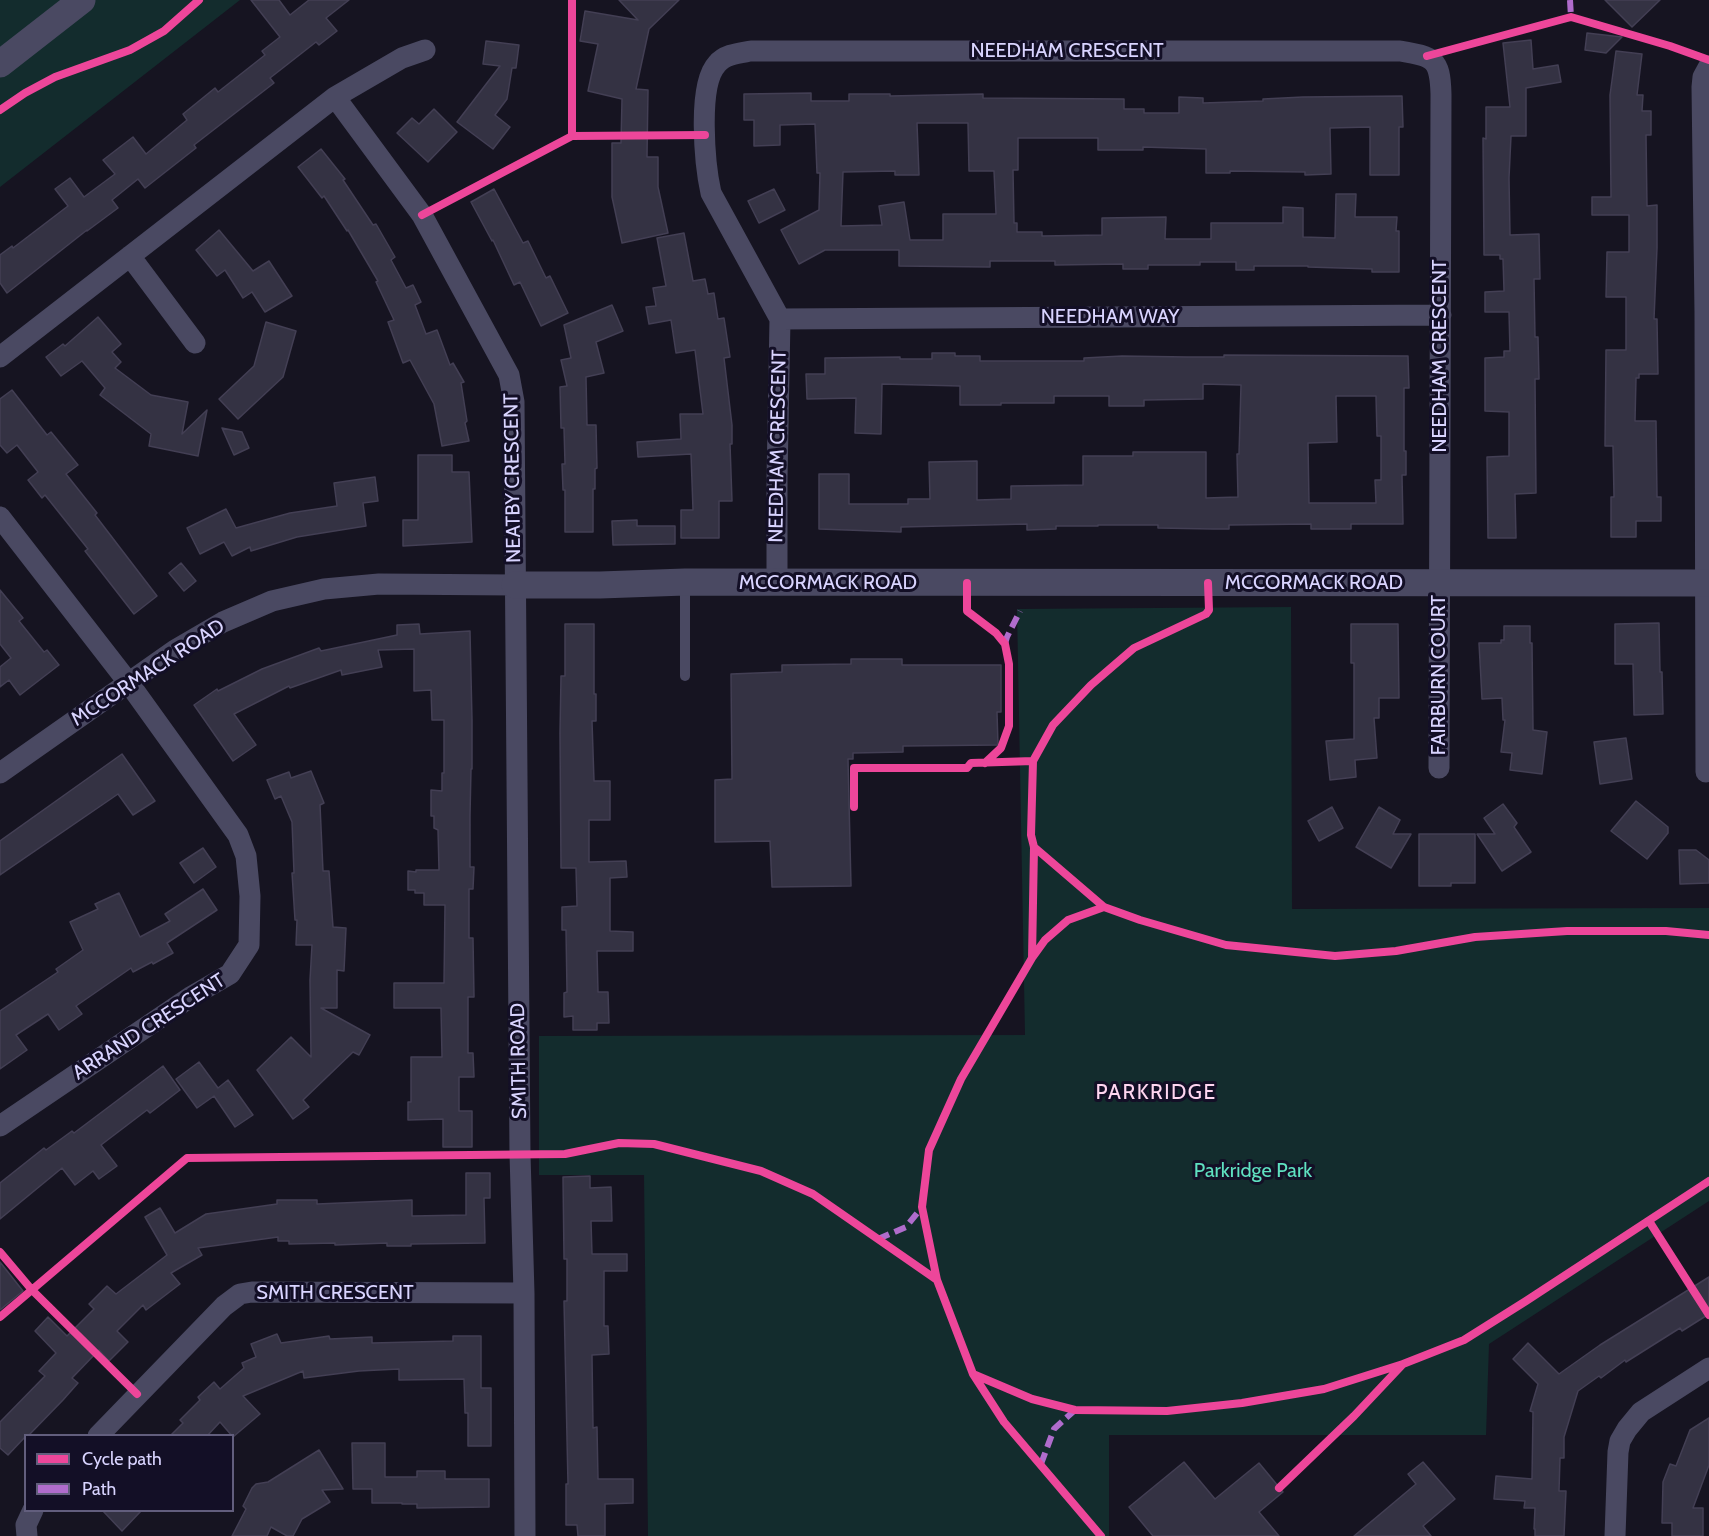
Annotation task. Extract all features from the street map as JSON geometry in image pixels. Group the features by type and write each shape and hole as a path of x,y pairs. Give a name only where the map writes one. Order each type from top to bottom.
{"street":[{"path":"0,64 82,0"},
{"path":"0,357 335,97 402,58 425,50"},
{"name":"NEEDHAM CRESCENT","path":"777,583 780,319 711,193 707,176 705,94 711,74 717,63 732,54 763,51 1400,51 1427,56 1436,63 1440,75 1440,583"},
{"path":"1706,772 1707,313 1702,87 1703,77 1709,66"},
{"name":"NEATBY CRESCENT","path":"335,97 422,215 508,375 514,402 515,585"},
{"path":"130,256 195,343"},
{"name":"NEEDHAM WAY","path":"780,319 1441,315"},
{"path":"0,518 128,682"},
{"name":"MCCORMACK ROAD","path":"0,773 128,682 223,622 272,601 324,589 379,584 600,585 685,582 1707,583"},
{"name":"FAIRBURN COURT","path":"1439,768 1440,583"},
{"name":"SMITH ROAD","path":"515,585 525,1536"},
{"name":"ARRAND CRESCENT","path":"0,1126 192,996 230,974 249,945 250,896 246,856 238,835 128,682"},
{"name":"SMITH CRESCENT","path":"100,1434 216,1314 240,1294 252,1292 524,1293"},
{"path":"1615,1536 1620,1441 1641,1412 1709,1368"},
{"path":"27,1536 26,1525 32,1512"}],"lane":[{"path":"685,582 685,676"}],"green space":[{"path":"0,0 240,0 0,187"},
{"name":"Parkridge Park","path":"1291,607 1292,909 1709,908 1709,1201 1489,1344 1486,1435 1109,1435 1109,1536 648,1536 644,1175 539,1175 539,1036 1025,1035 1017,609"}],"building":[{"path":"251,0 279,0 290,15 309,0 349,0 326,18 337,31 319,45 316,42 270,78 274,83 194,145 196,148 145,188 138,179 112,200 118,208 7,293 0,283 0,255 12,246 13,248 68,206 55,189 70,178 84,197 115,174 103,160 133,137 146,154 187,120 183,114 215,88 218,92 265,55 262,51 280,37"},
{"path":"619,0 679,0 649,29 636,89 648,90 647,157 658,157 658,187 668,233 622,243 612,197 612,143 621,143 622,99 588,91 598,44 580,41 585,11 638,20"},
{"path":"1605,0 1660,0 1632,27"},
{"path":"1587,33 1622,37 1606,53 1585,50"},
{"path":"1531,40 1533,69 1558,65 1561,82 1526,88 1526,136 1511,136 1510,235 1539,234 1540,279 1534,279 1535,337 1538,337 1539,379 1535,379 1536,493 1515,494 1516,538 1488,538 1487,457 1509,456 1509,412 1485,411 1485,358 1504,357 1504,351 1510,351 1509,312 1485,312 1485,292 1504,291 1503,259 1500,259 1500,255 1484,255 1483,138 1486,139 1486,107 1510,107 1503,43"},
{"path":"486,41 519,45 516,68 512,68 507,99 495,115 510,127 493,149 457,122 500,66 483,64"},
{"path":"1616,51 1642,54 1637,95 1643,95 1642,111 1651,111 1651,135 1646,135 1647,206 1657,205 1654,319 1657,319 1658,374 1639,374 1639,378 1636,378 1635,421 1656,421 1657,497 1661,497 1661,521 1636,521 1636,537 1611,537 1611,497 1614,497 1613,446 1605,446 1606,350 1626,350 1626,297 1606,297 1607,252 1629,252 1629,215 1592,215 1592,197 1611,197 1610,95"},
{"path":"811,93 811,101 849,101 849,94 890,94 890,96 983,94 983,98 1124,99 1124,109 1144,109 1144,113 1179,113 1179,97 1203,98 1203,103 1303,97 1402,96 1403,127 1399,127 1399,175 1370,175 1370,127 1330,128 1331,174 1230,171 1230,173 1206,173 1206,149 1143,147 1143,150 1098,150 1098,138 1018,138 1018,170 1013,170 1014,223 1017,223 1017,232 1042,232 1042,236 1102,235 1102,218 1166,217 1165,239 1211,239 1211,223 1283,223 1283,207 1303,208 1303,237 1335,238 1336,194 1356,194 1355,217 1397,217 1399,272 1308,266 1254,266 1254,270 1236,270 1236,262 1148,265 1148,269 1123,269 1123,264 1055,265 1055,261 990,261 990,267 899,266 899,250 825,250 799,264 781,230 819,210 820,173 817,173 815,124 780,125 780,145 754,146 754,120 744,120 744,94","holes":["917,123 968,123 969,171 994,171 996,214 943,214 943,240 910,240 904,202 879,206 882,225 841,226 843,172 895,171 895,175 919,175"]},
{"path":"434,109 457,132 428,162 397,133 412,118 419,124"},
{"path":"321,149 345,179 343,180 373,225 376,224 395,257 391,260 406,288 413,285 421,302 415,305 426,334 437,330 450,365 453,363 464,382 461,383 469,441 442,446 434,404 410,360 403,363 388,322 394,320 376,282 378,281 348,230 324,196 322,198 298,167"},
{"path":"494,189 523,243 528,241 546,278 550,276 568,313 541,326 520,282 514,285 493,240 471,202"},
{"path":"774,189 785,210 759,223 748,201"},
{"path":"219,230 253,271 269,261 292,296 265,312 252,292 243,298 225,270 217,276 196,250"},
{"path":"684,233 693,281 705,279 708,294 714,293 718,319 724,318 730,357 724,358 732,425 732,444 730,444 732,501 719,501 719,538 681,538 681,510 693,510 691,454 638,457 637,442 681,439 680,414 703,414 695,350 676,353 671,320 649,324 646,307 656,306 653,288 666,286 657,238"},
{"path":"612,305 623,331 596,342 604,373 586,377 587,425 596,425 597,468 595,469 595,489 593,489 593,532 565,532 565,490 563,490 562,464 565,464 564,428 561,428 560,387 567,386 561,360 571,358 564,325"},
{"path":"98,317 121,344 112,352 121,362 115,368 151,395 188,402 182,434 207,410 198,456 149,446 151,434 100,395 105,388 82,361 61,376 46,357 63,344 65,346"},
{"path":"266,322 296,331 283,377 238,419 219,399 254,366"},
{"path":"932,353 980,356 980,361 1084,361 1084,358 1122,356 1408,356 1409,388 1404,388 1406,475 1402,475 1403,524 1351,524 1351,529 1311,529 1311,524 1229,525 1229,529 1158,528 1158,525 1098,525 1056,526 1056,529 1027,530 1027,524 901,527 901,532 819,529 819,474 849,474 849,504 908,504 908,499 930,499 929,462 977,461 977,500 1011,499 1011,486 1083,485 1083,456 1133,456 1133,452 1206,452 1206,498 1238,497 1237,454 1239,454 1241,385 1203,384 1203,399 1144,400 1144,406 1109,406 1109,396 1054,396 1054,403 960,405 960,386 882,384 881,434 855,433 856,398 807,399 806,374 825,374 825,358 932,359","holes":["1336,396 1376,396 1377,436 1381,436 1381,480 1375,480 1376,503 1309,503 1308,443 1337,442"]},
{"path":"12,390 47,435 51,432 78,465 66,474 157,596 134,614 85,551 88,549 45,495 42,498 28,480 38,472 17,445 7,453 0,445 0,399"},
{"path":"222,428 242,432 249,448 234,455"},
{"path":"418,455 452,455 452,472 469,472 472,542 403,546 403,520 418,520"},
{"path":"375,477 378,501 363,503 366,526 297,537 251,551 250,547 232,556 224,542 200,554 187,528 226,509 236,528 290,513 337,506 334,483"},
{"path":"637,520 637,526 675,526 675,544 613,545 612,521"},
{"path":"181,563 196,581 184,591 169,573"},
{"path":"0,590 23,618 19,621 44,652 47,650 59,665 20,695 9,680 0,687 0,667 11,658 0,644"},
{"path":"1659,623 1663,714 1634,715 1633,664 1615,664 1615,624"},
{"path":"419,624 420,634 470,631 472,769 470,867 474,867 473,889 469,889 469,938 473,938 474,997 468,997 468,1053 473,1053 474,1077 459,1077 459,1111 472,1111 472,1147 443,1147 443,1119 408,1120 408,1102 411,1102 411,1057 442,1057 441,1008 394,1008 394,983 444,983 445,905 424,905 424,893 408,890 408,871 439,870 438,830 434,828 434,816 431,816 431,790 442,791 442,773 444,773 444,720 432,720 431,690 414,691 414,649 378,650 382,667 342,675 341,670 290,688 289,686 234,714 256,745 233,761 194,705 217,689 218,691 262,669 319,648 321,651 397,635 397,625"},
{"path":"565,624 594,624 596,721 592,721 594,781 610,781 610,820 589,820 589,862 626,861 627,877 610,878 610,931 633,932 633,951 597,951 598,992 608,992 609,1023 597,1023 597,1030 573,1030 573,1016 564,1017 564,993 567,992 566,930 562,930 562,907 577,906 576,868 561,868 560,733 561,676 565,676"},
{"path":"1351,624 1398,624 1399,698 1379,698 1379,718 1374,718 1377,758 1355,760 1356,777 1330,780 1326,741 1354,739 1354,663 1351,663"},
{"path":"1504,626 1530,626 1533,730 1547,732 1542,774 1510,770 1512,753 1501,752 1505,720 1503,720 1502,698 1482,699 1479,643 1501,643 1501,640 1504,640"},
{"path":"851,659 902,659 902,665 1001,665 1001,712 997,712 998,745 903,746 903,752 853,753 853,759 848,759 851,886 772,887 770,841 715,842 715,780 732,779 731,674 782,672 782,665 851,664"},
{"path":"1626,738 1632,779 1600,784 1594,742"},
{"path":"122,754 155,801 133,815 118,794 0,875 0,841"},
{"path":"311,771 324,803 320,805 323,871 329,871 333,927 346,928 344,971 337,970 337,1008 321,1008 370,1035 359,1055 353,1052 303,1100 309,1107 293,1119 257,1070 291,1037 311,1057 312,945 296,945 297,920 295,920 292,873 294,873 292,822 281,796 275,799 267,780 289,772 291,778"},
{"path":"1636,801 1668,827 1668,833 1647,859 1611,831"},
{"path":"1503,804 1517,823 1514,827 1531,852 1502,871 1477,834 1495,834 1484,818"},
{"path":"1332,807 1343,828 1319,841 1308,821"},
{"path":"1379,807 1400,820 1393,834 1411,834 1391,868 1356,847"},
{"path":"1419,834 1475,834 1475,883 1419,886"},
{"path":"203,848 216,867 194,883 180,863"},
{"path":"1679,850 1696,850 1709,860 1709,883 1680,884"},
{"path":"203,889 217,910 167,943 173,953 133,972 131,968 76,1006 82,1014 59,1030 48,1014 16,1035 27,1050 0,1069 0,1011 58,972 56,969 83,950 70,922 98,909 95,904 119,893 140,937 170,921 165,914"},
{"path":"199,1062 218,1088 228,1080 253,1115 235,1127 214,1096 197,1108 176,1079"},
{"path":"163,1066 180,1090 150,1113 147,1110 101,1145 117,1166 99,1179 93,1171 75,1185 62,1168 0,1219 0,1183 44,1148 46,1150 72,1131 74,1133"},
{"path":"466,1173 490,1173 490,1198 484,1198 485,1243 411,1244 411,1246 387,1246 387,1243 289,1244 289,1241 278,1241 278,1237 198,1248 202,1255 171,1273 180,1284 146,1310 143,1305 117,1331 128,1342 109,1361 99,1350 72,1378 78,1383 30,1434 24,1434 24,1438 8,1455 0,1448 0,1422 45,1376 39,1371 56,1353 35,1331 48,1317 67,1336 94,1309 89,1304 107,1286 116,1294 167,1255 145,1217 160,1208 175,1233 206,1214 277,1204 277,1200 317,1200 317,1204 412,1200 412,1216 466,1215"},
{"path":"590,1176 590,1188 611,1187 612,1221 591,1221 592,1254 627,1254 627,1271 604,1271 604,1326 608,1326 609,1354 592,1355 593,1428 597,1427 598,1479 633,1479 633,1503 605,1504 605,1536 578,1536 577,1525 566,1525 566,1484 568,1484 564,1301 567,1301 567,1259 564,1259 563,1177"},
{"path":"0,1262 23,1291 0,1310"},
{"path":"1709,1277 1709,1314 1682,1331 1680,1328 1626,1362 1625,1360 1601,1378 1599,1376 1578,1391 1564,1437 1564,1458 1560,1458 1559,1491 1566,1491 1564,1536 1535,1536 1535,1508 1524,1508 1525,1501 1494,1499 1496,1476 1532,1479 1533,1412 1530,1411 1538,1384 1513,1359 1528,1343 1559,1374 1600,1345"},
{"path":"277,1334 281,1343 329,1336 330,1339 372,1337 372,1343 453,1341 453,1336 481,1336 481,1388 491,1388 491,1446 468,1446 468,1413 465,1413 464,1379 399,1380 399,1369 304,1378 303,1371 243,1396 260,1414 234,1436 220,1422 209,1434 172,1434 183,1423 180,1420 200,1400 198,1397 214,1382 220,1389 244,1368 242,1363 256,1357 251,1344"},
{"path":"1709,1418 1709,1465 1693,1508 1703,1508 1703,1536 1672,1536 1672,1523 1662,1523 1663,1482 1670,1464 1676,1466 1690,1430"},
{"path":"352,1443 385,1443 385,1477 417,1477 417,1471 445,1471 445,1479 489,1479 489,1507 417,1508 417,1504 372,1503 372,1489 353,1489"},
{"path":"319,1450 343,1489 322,1490 330,1502 302,1519 293,1536 287,1536 271,1527 267,1536 232,1536 246,1509 243,1506 256,1484 268,1482"},
{"path":"1184,1462 1215,1499 1259,1463 1283,1492 1259,1512 1279,1536 1153,1536 1129,1507"},
{"path":"1423,1462 1455,1499 1423,1526 1431,1536 1354,1536 1416,1484 1408,1474"},
{"path":"104,1512 140,1512 122,1531"}],"marked path":[{"path":"1570,0 1571,17"},
{"path":"1005,644 1020,611"},
{"path":"878,1239 906,1227 922,1207"},
{"path":"1041,1464 1054,1429 1075,1410"}],"cycle path":[{"path":"0,110 55,77 130,50 164,31 199,0"},
{"path":"572,0 572,136"},
{"path":"1427,56 1571,17 1709,60"},
{"path":"422,215 572,136 705,135"},
{"path":"967,583 967,611 996,633 1005,644 1009,664 1009,726 1001,748 985,763"},
{"path":"1208,583 1209,610 1206,614 1134,648 1091,685 1053,725 1033,761 1032,958 961,1079 929,1150 922,1207 937,1280 973,1374 1032,1399 1075,1410 1167,1411 1242,1403 1324,1389 1403,1364"},
{"path":"854,807 854,768 967,768 971,763 1033,761"},
{"path":"1034,847 1104,907 1226,945 1335,956 1396,951 1475,937 1567,931 1666,931 1709,935"},
{"path":"1032,958 1045,940 1068,920 1104,907"},
{"path":"0,1317 187,1158 565,1154 619,1143 654,1144 761,1171 813,1194 937,1280"},
{"path":"1279,1488 1354,1416 1403,1364 1464,1340 1709,1181"},
{"path":"1649,1221 1709,1315"},
{"path":"0,1252 32,1290 137,1394"},
{"path":"973,1374 1004,1422 1101,1536"}],"district":[{"name":"PARKRIDGE","path":"1156,1093"}]}
